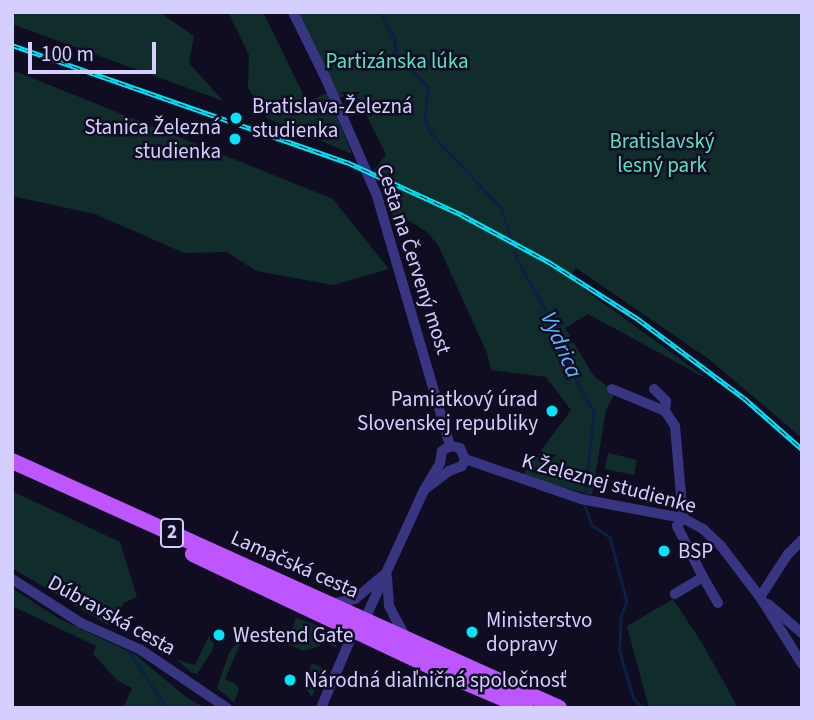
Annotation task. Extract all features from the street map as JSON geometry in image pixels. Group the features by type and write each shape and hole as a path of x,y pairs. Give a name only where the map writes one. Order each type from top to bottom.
{"main road":[{"name":"Lamačská cesta","path":"12,461 331,604 359,625 405,638 559,708"},
{"name":"Lamačská cesta","path":"12,473 359,625 526,708"}],"street":[{"name":"Cesta na Červený most","path":"293,12 332,91 377,196 450,446"},
{"path":"654,388 666,401 665,411"},
{"path":"612,389 665,411 675,426 682,518 677,526 718,603"},
{"path":"320,707 387,573 424,490 440,463 442,451 450,446 460,448 465,459 460,468 449,471 424,490"},
{"name":"K Železnej studienke","path":"465,459 581,499 682,518 704,529 721,545 760,597 802,664"},
{"path":"440,463 449,471"},
{"path":"802,540 788,554 760,597 802,632"},
{"path":"331,604 355,599 387,573"},
{"path":"387,573 387,597 405,638"},
{"path":"675,594 703,577"},
{"name":"Dúbravská cesta","path":"12,579 81,623 141,650 227,708"}],"green space":[{"path":"12,12 159,12 194,36 189,63 223,101 12,24"},
{"path":"228,12 263,12 307,102 327,93 352,154 267,118 248,88 249,55"},
{"name":"Bratislavský lesný park","path":"297,12 802,12 802,438 710,360 576,268 570,279 709,380 588,314 565,328 593,375 615,393 606,410 592,495 522,476 571,410 546,377 491,370 487,353 438,245 427,232 410,221 395,220 374,170 386,155 358,98 339,97"},
{"path":"12,70 333,199 389,269 333,285 256,271 227,252 184,253 95,214 12,196"},
{"path":"608,453 637,460 634,475 605,469"},
{"path":"12,491 120,542 137,597 124,603 108,625 12,568"},
{"path":"12,588 58,618 136,655 186,697 205,708 123,708 132,688 117,680 93,654 96,646 12,606"},
{"path":"673,599 702,643 738,708 649,708 627,626"},
{"path":"296,618 334,631 338,638 336,648 328,644 324,631 317,633 320,646 303,651 288,644"},
{"path":"213,627 217,632 212,651 197,674 192,673 177,660 195,665"},
{"path":"238,641 241,642 225,679 236,684 239,690 234,702 217,688 229,653"},
{"path":"312,663 324,669 312,697 304,686"}],"waterway":[{"name":"Vydrica","path":"380,12 395,39 396,56 428,86 425,118 431,133 502,209 517,259 552,321 567,363 594,412 585,496"},
{"name":"Vydrica","path":"584,503 592,525 610,537 627,602 621,617 620,651 633,697 643,708"},
{"path":"129,652 167,708"}],"railway":[{"path":"12,45 347,162 462,215 549,262 638,319 744,398 802,449"}],"place":[{"name":"Bratislava-Železná studienka","path":"236,118"},
{"name":"Stanica Železná studienka","path":"235,139"},
{"name":"Pamiatkový úrad Slovenskej republiky","path":"552,411"},
{"name":"BSP","path":"664,551"},
{"name":"Ministerstvo dopravy","path":"472,632"},
{"name":"Westend Gate","path":"219,635"},
{"name":"Národná diaľničná spoločnosť","path":"290,680"}],"park label":[{"name":"Partizánska lúka","path":"397,61"}]}
